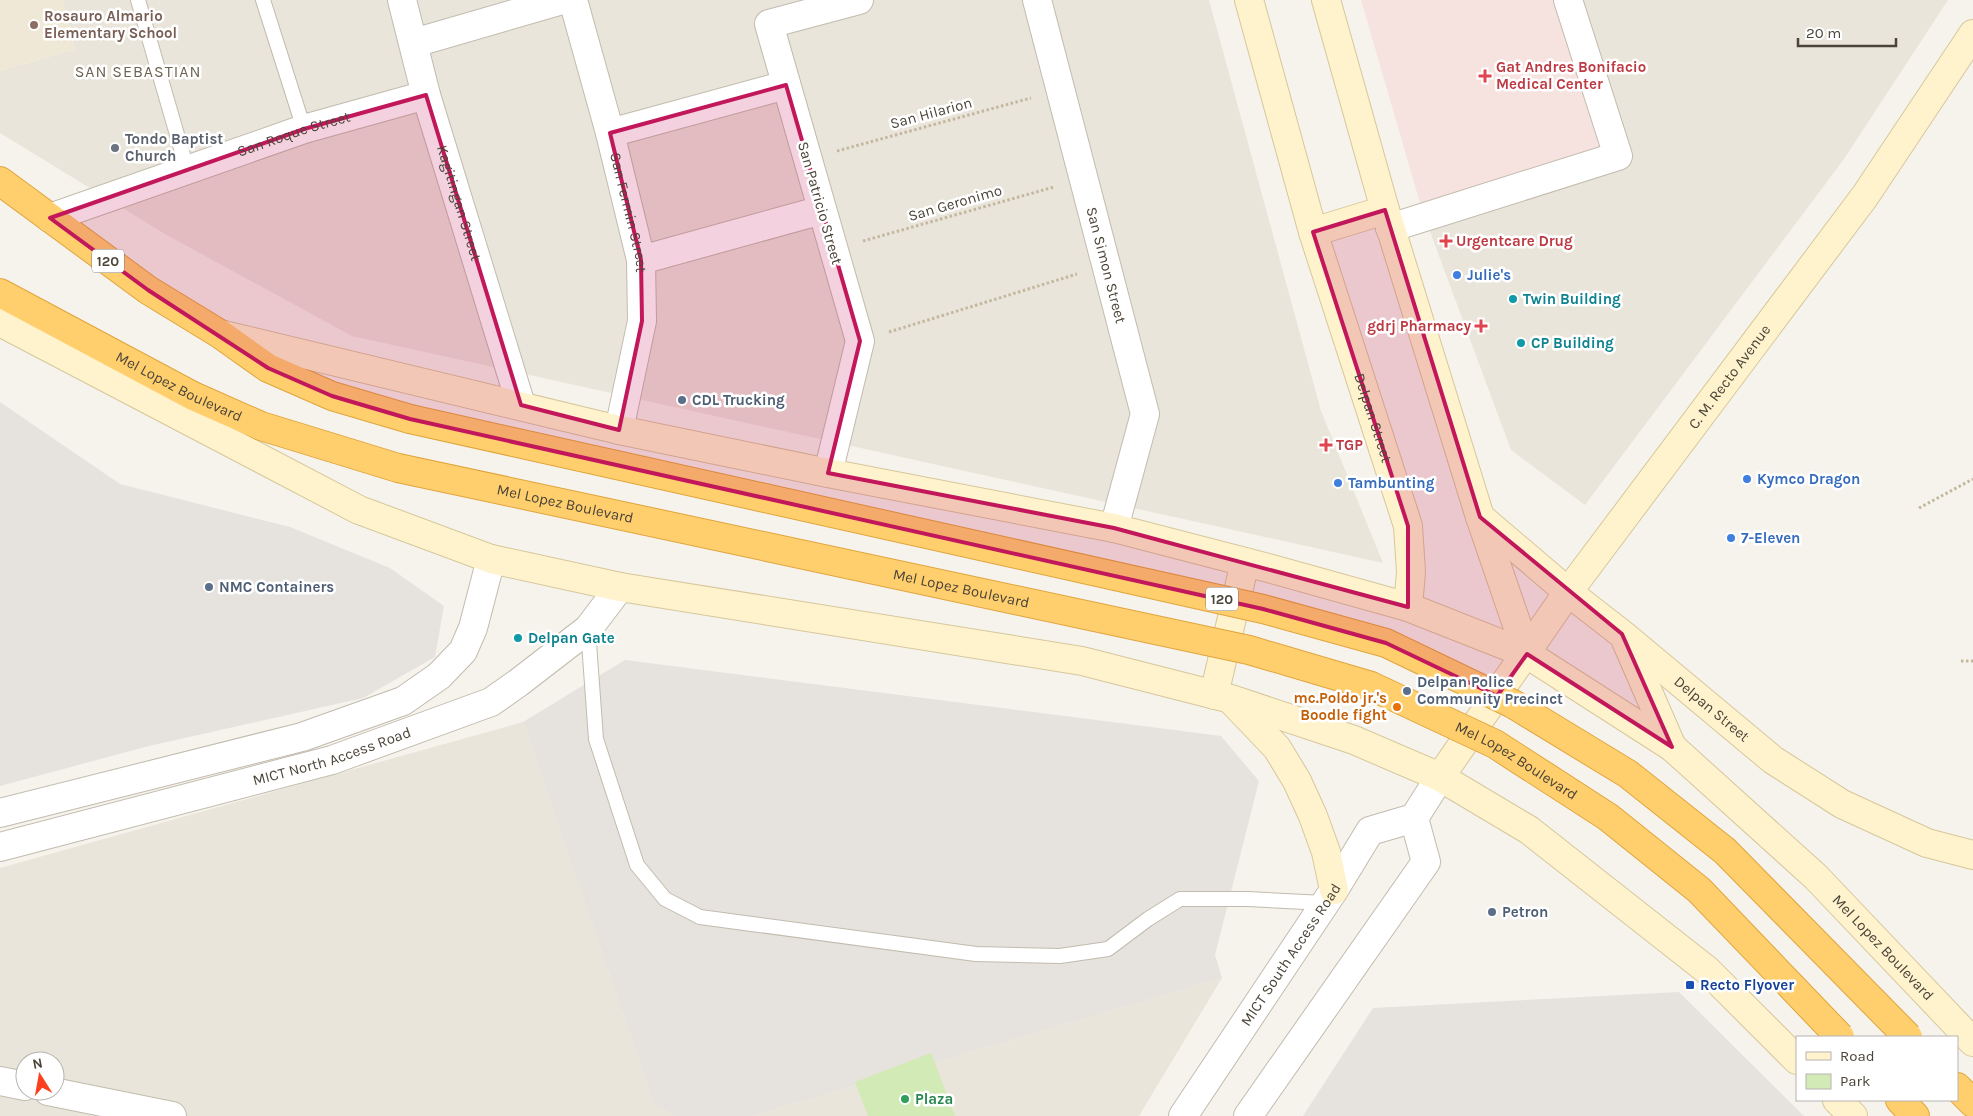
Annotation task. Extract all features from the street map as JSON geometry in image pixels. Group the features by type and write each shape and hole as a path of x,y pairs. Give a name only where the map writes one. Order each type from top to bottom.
{"highway":[{"name":"Mel Lopez Boulevard","path":"0,181 148,290 220,334 268,368 332,396 410,419 1254,606 1386,643 1513,704 1628,774 1725,851 1907,1036"},
{"name":"Mel Lopez Boulevard","path":"0,293 193,396 261,426 398,468 1249,650 1371,686 1495,744 1608,816 1700,890 1839,1036"},
{"path":"1958,1088 1973,1103"},
{"path":"1901,1101 1915,1116"}],"main road":[{"name":"Delpan Street","path":"1249,0 1313,232 1408,526 1411,572 1408,607"},
{"path":"1326,0 1388,219 1480,517 1527,654"},
{"name":"C. M. Recto Avenue","path":"1440,778 1568,592 1865,196 1973,34"},
{"path":"1313,232 1388,219"},
{"name":"Mel Lopez Boulevard","path":"0,322 359,510 491,559 620,587 1082,661 1222,697 1354,740 1440,778 1529,830 1707,970 1796,1059"},
{"name":"Mel Lopez Boulevard","path":"220,334 619,430 828,473 1114,528 1408,607 1527,654 1672,747 1816,877 1973,1042"},
{"name":"Delpan Street","path":"1480,517 1568,592 1622,634 1773,760 1842,804 1927,843 1973,855"},
{"path":"1245,562 1222,697 1277,748 1297,781 1326,852 1329,897"},
{"path":"1622,634 1672,747"},
{"path":"1838,1101 1853,1116"}],"street":[{"name":"Kagitingan Street","path":"402,0 426,95 521,406"},
{"path":"414,43 562,0"},
{"name":"San Fermin Street","path":"573,0 610,133 641,260 642,320 619,430"},
{"name":"San Patricio Street","path":"828,473 860,341 768,24 859,0"},
{"name":"San Simon Street","path":"1037,0 1145,414 1114,528"},
{"path":"1388,219 1618,156 1568,0"},
{"path":"610,133 786,85"},
{"name":"San Roque Street","path":"50,218 187,168 304,129 426,95"},
{"path":"641,260 822,210"},
{"name":"MICT North Access Road","path":"0,813 302,737 403,701 439,676 463,651 473,628 491,559"},
{"name":"MICT North Access Road","path":"0,847 332,760 491,702 588,629 620,587"},
{"path":"1248,1116 1426,862 1414,818 1440,778"},
{"name":"MICT South Access Road","path":"1183,1116 1329,897 1370,830 1414,818"},
{"path":"0,1081 15,1084"},
{"path":"65,1094 172,1116"}],"lane":[{"path":"138,0 187,168"},
{"path":"263,0 304,129"},
{"path":"588,629 596,739 637,865 665,898 700,917 976,954 1060,956 1108,950 1148,919 1180,899 1329,897"}],"path":[{"name":"San Hilarion","path":"807,159 1060,90"},
{"name":"San Geronimo","path":"833,249 1084,178"},
{"path":"860,341 1106,265"},
{"path":"1919,508 1973,479"},
{"path":"1961,661 1973,661"}],"highlighted area":[{"path":"786,85 860,341 828,473 1114,528 1408,607 1408,526 1313,232 1385,210 1480,517 1622,634 1672,747 1527,654 1497,696 1386,643 1263,609 410,419 332,396 268,368 148,290 50,218 304,129 426,95 521,405 619,430 642,321 641,260 610,133"}],"shaded area":[{"name":"Rosauro Almario Elementary School","path":"0,0 62,0 75,49 0,71"},
{"path":"62,0 1209,0 1321,411 1383,563 352,336 165,234 0,133 0,71 75,49"},
{"name":"Gat Andres Bonifacio Medical Center","path":"1361,0 1561,0 1610,153 1422,210"},
{"path":"1561,0 1948,0 1844,159 1585,505 1511,450 1422,210"},
{"name":"NMC Containers","path":"0,402 120,484 290,527 390,568 444,606 435,657 363,698 149,746 0,786"},
{"path":"625,660 1221,736 1259,781 1215,955 1222,978 752,1116 676,1116 654,1105 523,722"},
{"path":"523,722 654,1105 676,1116 0,1116 0,868"},
{"path":"1222,978 1139,1116 752,1116"},
{"path":"1679,992 1804,1116 1303,1116 1373,1008"}],"green space":[{"name":"Plaza","path":"931,1053 955,1116 868,1116 855,1082"}],"place":[{"name":"Rosauro Almario Elementary School","path":"34,25"},
{"name":"Gat Andres Bonifacio Medical Center","path":"1485,76"},
{"name":"Tondo Baptist Church","path":"115,148"},
{"name":"Urgentcare Drug","path":"1446,241"},
{"name":"Julie's","path":"1457,275"},
{"name":"Twin Building","path":"1513,299"},
{"name":"gdrj Pharmacy","path":"1481,326"},
{"name":"CP Building","path":"1521,343"},
{"name":"CDL Trucking","path":"682,400"},
{"name":"TGP","path":"1326,445"},
{"name":"Kymco Dragon","path":"1747,479"},
{"name":"Tambunting","path":"1338,483"},
{"name":"7-Eleven","path":"1731,538"},
{"name":"NMC Containers","path":"209,587"},
{"name":"Delpan Gate","path":"518,638"},
{"name":"Delpan Police Community Precinct","path":"1407,691"},
{"name":"mc.Poldo jr.'s Boodle fight","path":"1397,707"},
{"name":"Petron","path":"1492,912"},
{"name":"Recto Flyover","path":"1690,985"},
{"name":"Plaza","path":"905,1099"}],"district":[{"name":"SAN SEBASTIAN","path":"138,71"}]}
